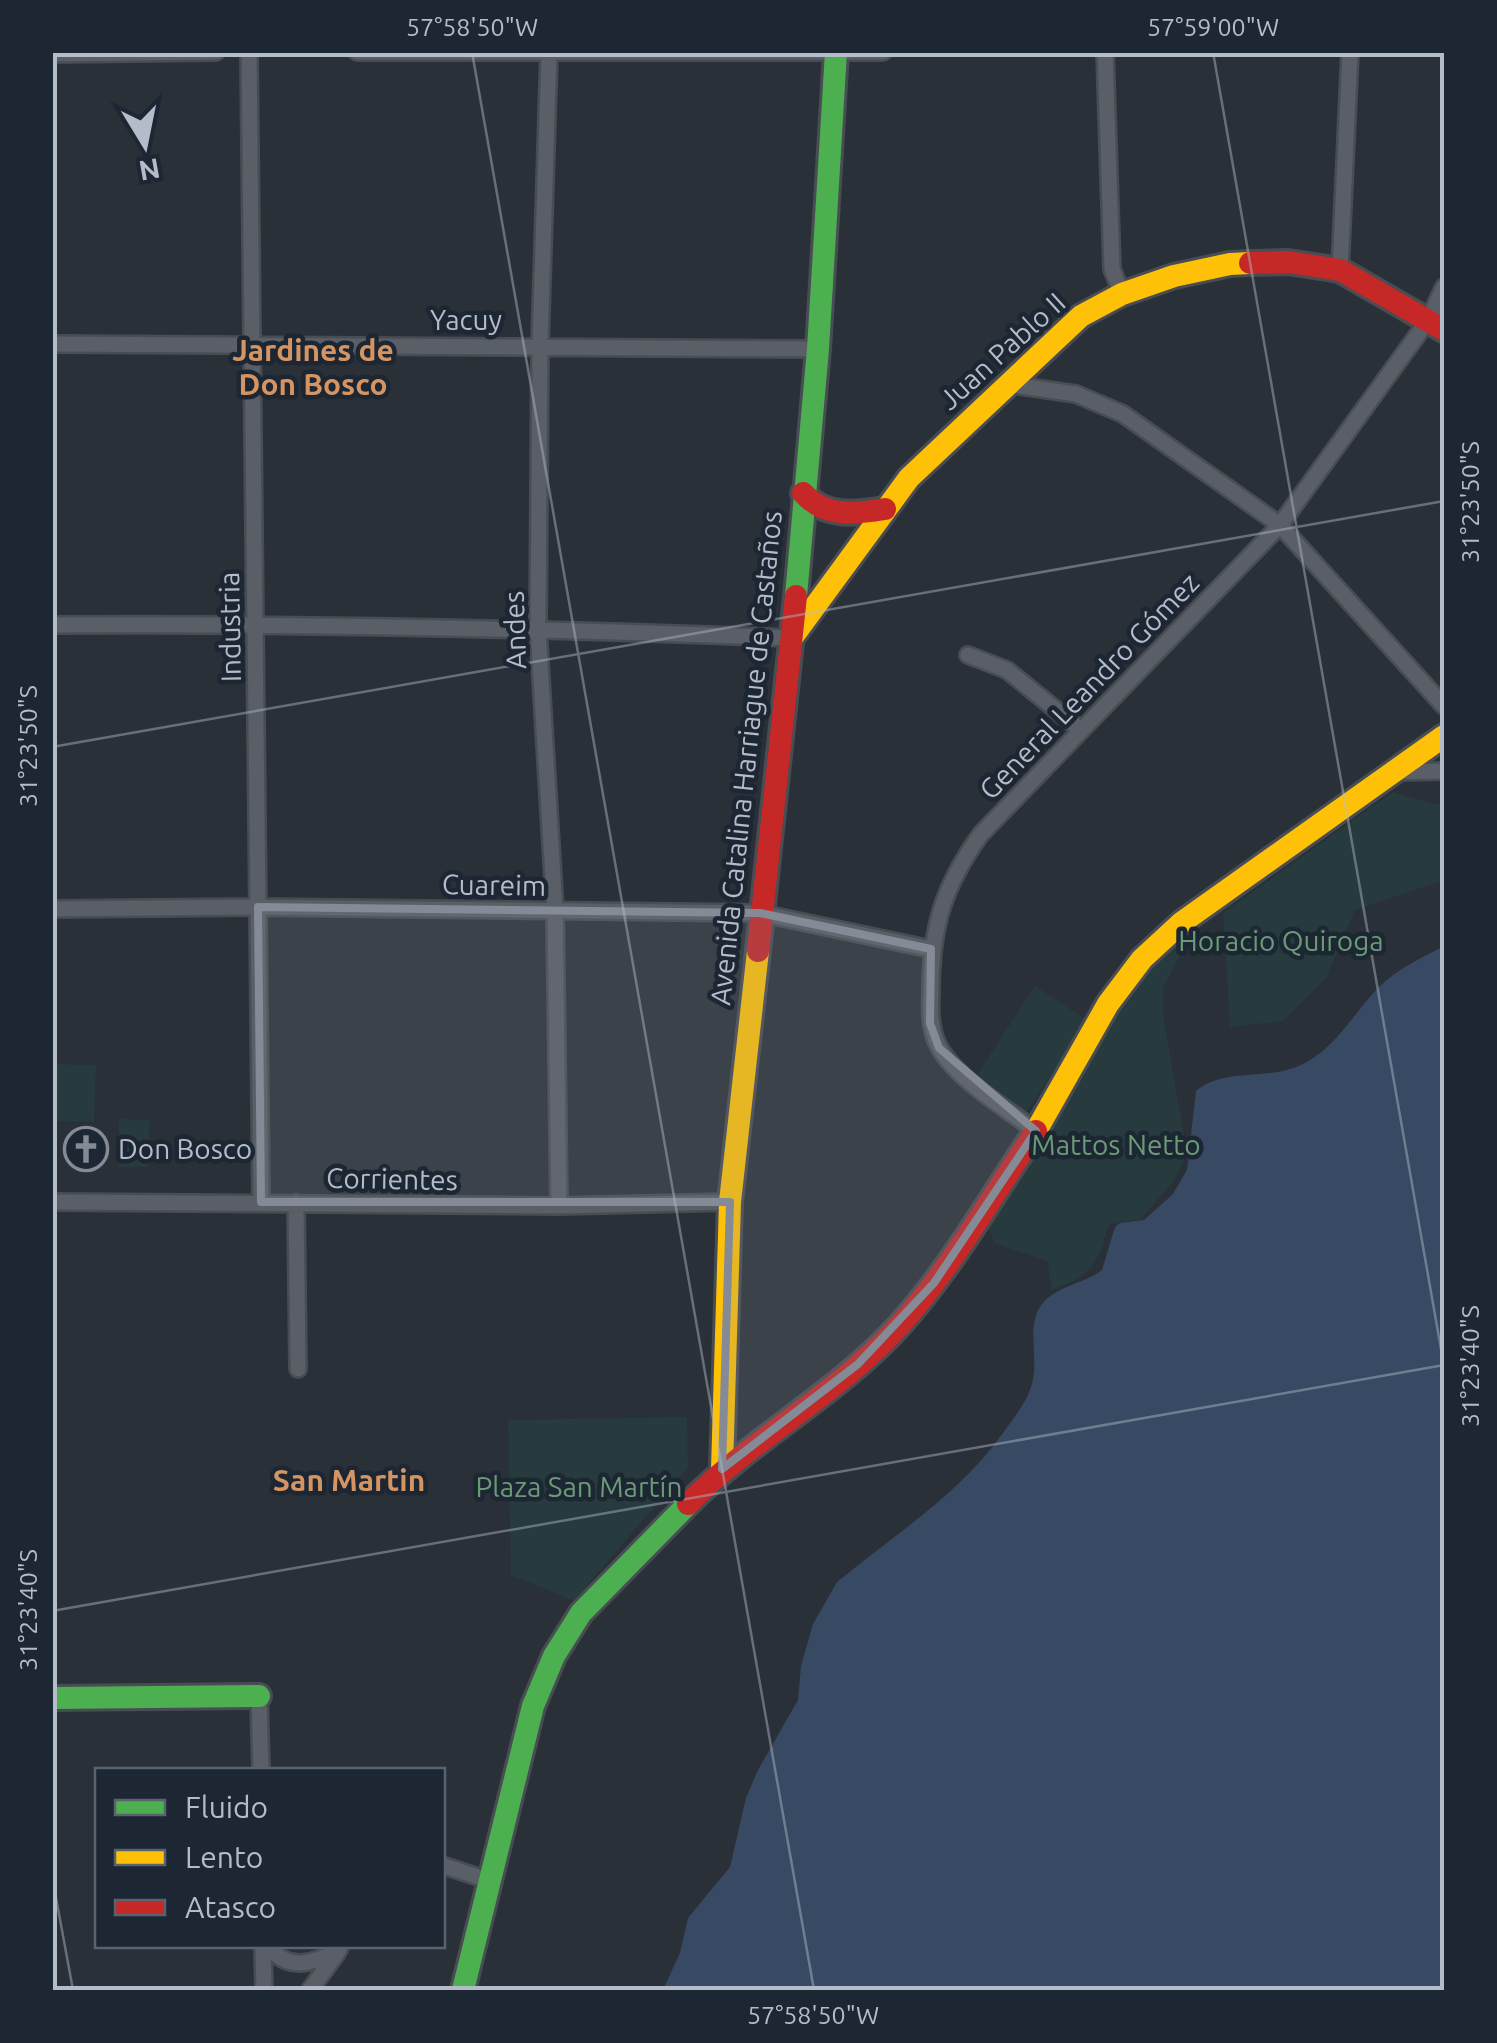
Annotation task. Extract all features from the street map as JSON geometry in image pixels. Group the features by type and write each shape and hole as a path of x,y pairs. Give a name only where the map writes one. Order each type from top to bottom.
{"street":[{"path":"52,54 216,52"},
{"name":"Industria","path":"249,52 261,1202"},
{"path":"357,52 883,52"},
{"path":"1105,52 1112,269 1122,294"},
{"path":"1340,270 1350,52"},
{"name":"Andes","path":"549,53 540,345 538,629 554,911 559,1206"},
{"name":"Avenida Catalina Harriague de Castaños","path":"722,1469 730,1202 792,638 818,348 836,53"},
{"name":"Juan Pablo II","path":"792,638 909,478 1082,316 1122,294 1174,276 1230,264 1288,262 1340,270 1437,324"},
{"name":"General Leandro Gómez","path":"1036,1131 956,1069 939,1048 930,1023 931,948 940,909 956,868 981,834 1280,525 1437,324 1444,288"},
{"name":"Yacuy","path":"52,344 818,348"},
{"path":"1006,384 1076,394 1123,414 1280,525 1444,706"},
{"path":"804,493 809,502 829,511 857,515 885,508"},
{"path":"52,625 255,624 792,638"},
{"path":"968,655 1007,670 1081,730"},
{"path":"463,1990 532,1706 554,1656 581,1613 722,1469 858,1364 898,1326 934,1283 1036,1131 1108,1004 1142,959 1181,924 1444,736"},
{"path":"1392,772 1444,770"},
{"name":"Cuareim","path":"52,909 760,913 931,948"},
{"name":"Corrientes","path":"52,1202 559,1206 730,1202"},
{"path":"296,1202 298,1369"},
{"path":"52,1698 259,1696 260,1768"},
{"path":"445,1866 487,1880"},
{"path":"264,1990 266,1948"},
{"path":"268,1948 296,1965 319,1961 340,1948"},
{"path":"310,1990 340,1948"}],"highlighted area":[{"path":"258,907 760,913 931,949 930,1023 939,1048 1036,1131 934,1283 858,1364 722,1469 730,1202 261,1202"}],"green space":[{"name":"Horacio Quiroga","path":"1393,792 1433,804 1444,803 1444,880 1355,910 1326,978 1283,1021 1230,1027 1223,913"},
{"name":"Mattos Netto","path":"1179,937 1185,946 1163,988 1163,1014 1187,1153 1174,1181 1140,1220 1111,1223 1088,1271 1051,1290 1048,1261 994,1243 987,1224 1138,981"},
{"path":"1035,986 1087,1020 1027,1112 975,1078"},
{"path":"53,1064 96,1065 94,1122 53,1121"},
{"path":"119,1119 150,1120 149,1167 119,1167"},
{"name":"Plaza San Martín","path":"687,1417 688,1467 574,1601 511,1575 508,1420"}],"water":[{"path":"1444,946 1444,1990 663,1990 680,1953 688,1918 730,1867 746,1798 798,1700 801,1666 813,1624 837,1582 947,1494 1003,1433 1031,1387 1033,1330 1042,1304 1055,1293 1102,1270 1115,1227 1144,1220 1173,1194 1187,1170 1196,1091 1220,1079 1288,1070 1313,1058 1334,1040 1385,981"}],"traffic: fast":[{"path":"796,596 818,349 836,52"},
{"path":"463,1990 533,1706 554,1656 581,1613 688,1504"},
{"path":"52,1698 259,1696"}],"traffic: slow":[{"path":"794,635 909,478 1081,316 1122,294 1174,276 1250,263"},
{"path":"1036,1131 1108,1004 1142,959 1181,923 1444,736"},
{"path":"722,1469 730,1202 758,951"}],"traffic: jam":[{"path":"1250,263 1288,262 1340,270 1444,330"},
{"path":"803,493 831,510 852,513 885,509"},
{"path":"758,951 796,596"},
{"path":"688,1504 849,1373 899,1326 954,1256 1036,1131"}],"place":[{"name":"Don Bosco","path":"86,1149"}],"district":[{"name":"Jardines de Don Bosco","path":"313,368"},
{"name":"San Martin","path":"349,1481"}]}
